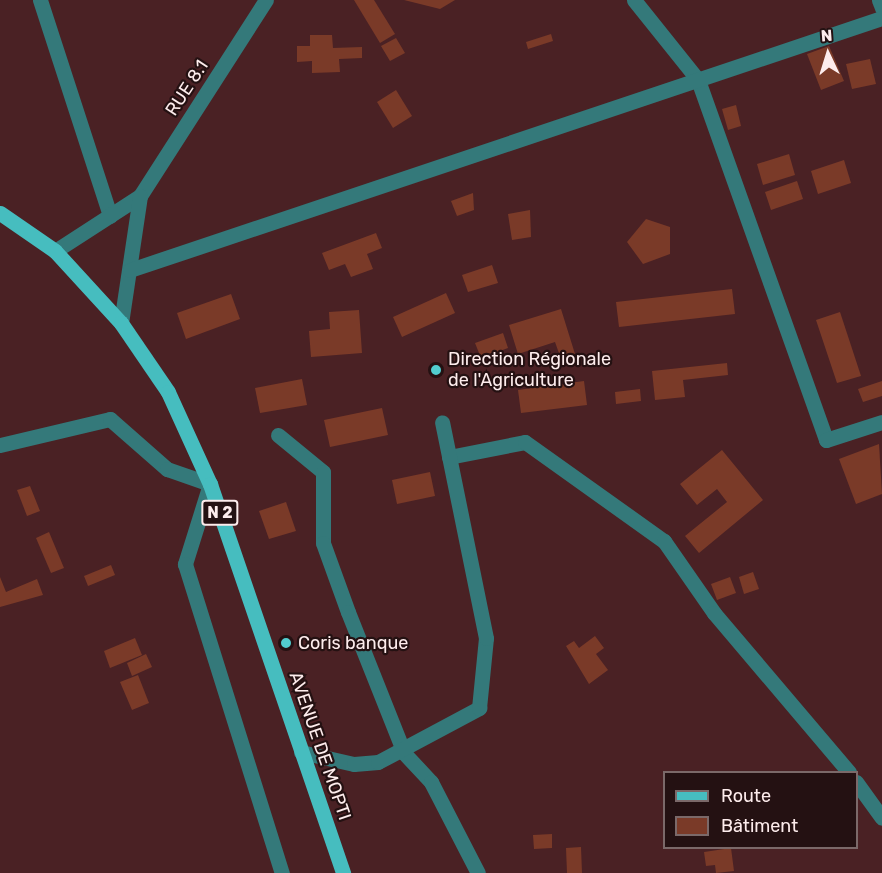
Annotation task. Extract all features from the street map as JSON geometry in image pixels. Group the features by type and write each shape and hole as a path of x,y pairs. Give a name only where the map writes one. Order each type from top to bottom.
{"main road":[{"name":"AVENUE DE MOPTI","path":"0,213 55,251 122,323 168,392 210,484 343,873"}],"street":[{"path":"40,0 110,216"},
{"name":"RUE 8.1","path":"122,323 141,196 266,0"},
{"path":"634,0 698,80 826,440 882,422"},
{"path":"879,0 882,8"},
{"path":"130,270 882,18"},
{"name":"RUE 8.1","path":"55,251 141,196"},
{"path":"0,445 110,419 167,469 210,484 185,564 282,873"},
{"path":"301,752 354,764 404,753 479,708 486,638 442,422"},
{"path":"278,435 323,472 323,543 404,753 431,782 478,873"},
{"path":"449,457 525,442 563,464 598,496 664,541 714,613 848,771"},
{"path":"858,785 882,818"}],"building":[{"path":"354,0 374,0 395,34 380,43"},
{"path":"404,0 455,0 440,9"},
{"path":"551,34 553,41 528,49 526,42"},
{"path":"310,35 332,35 333,48 362,47 362,58 339,59 340,72 312,73 312,61 297,62 297,46 310,46"},
{"path":"396,38 405,53 390,61 381,46"},
{"path":"829,46 844,81 821,90 807,54"},
{"path":"870,59 876,84 852,89 846,64"},
{"path":"396,90 412,116 393,128 377,102"},
{"path":"736,105 741,126 728,130 722,109"},
{"path":"789,154 795,175 763,185 757,164"},
{"path":"844,160 851,183 818,194 811,171"},
{"path":"797,181 803,199 771,210 765,192"},
{"path":"473,193 474,210 457,216 451,201"},
{"path":"530,210 531,237 512,240 508,214"},
{"path":"646,219 670,227 670,254 643,264 627,242"},
{"path":"376,233 382,248 367,254 373,269 351,277 345,264 329,270 322,253"},
{"path":"492,265 498,283 468,292 462,275"},
{"path":"732,289 735,314 619,327 616,302"},
{"path":"446,293 455,313 402,337 393,317"},
{"path":"231,294 240,319 186,339 177,313"},
{"path":"561,309 575,354 561,359 555,342 518,354 509,325"},
{"path":"359,310 362,353 311,357 309,331 330,329 329,312"},
{"path":"840,312 861,376 837,383 816,320"},
{"path":"503,333 508,348 481,358 475,343"},
{"path":"727,363 728,375 683,380 685,397 655,400 652,371"},
{"path":"302,379 307,405 260,413 255,388"},
{"path":"584,381 587,405 521,413 518,390"},
{"path":"882,381 882,396 863,402 858,389"},
{"path":"640,389 641,401 616,404 615,392"},
{"path":"382,408 388,435 330,447 324,420"},
{"path":"879,444 882,494 856,504 839,459"},
{"path":"722,450 763,500 699,553 685,536 727,502 717,489 697,505 680,484"},
{"path":"430,472 435,496 397,504 392,480"},
{"path":"30,486 40,511 27,516 17,490"},
{"path":"286,502 296,531 269,539 259,511"},
{"path":"49,532 64,568 51,573 36,538"},
{"path":"111,565 115,575 88,586 84,576"},
{"path":"753,572 759,589 744,594 739,577"},
{"path":"0,577 6,592 37,579 43,595 0,607"},
{"path":"730,577 736,593 717,600 711,584"},
{"path":"595,636 604,648 596,654 608,670 589,684 566,646 574,641 579,648"},
{"path":"135,638 142,655 110,668 104,651"},
{"path":"146,654 152,667 132,676 127,663"},
{"path":"138,675 149,703 132,710 120,682"},
{"path":"552,834 552,848 534,849 533,835"},
{"path":"581,847 582,873 567,873 566,848"},
{"path":"731,849 734,871 716,873 715,865 706,866 704,852"}],"place":[{"name":"Direction Régionale de l'Agriculture","path":"436,370"},
{"name":"Coris banque","path":"286,643"}]}
